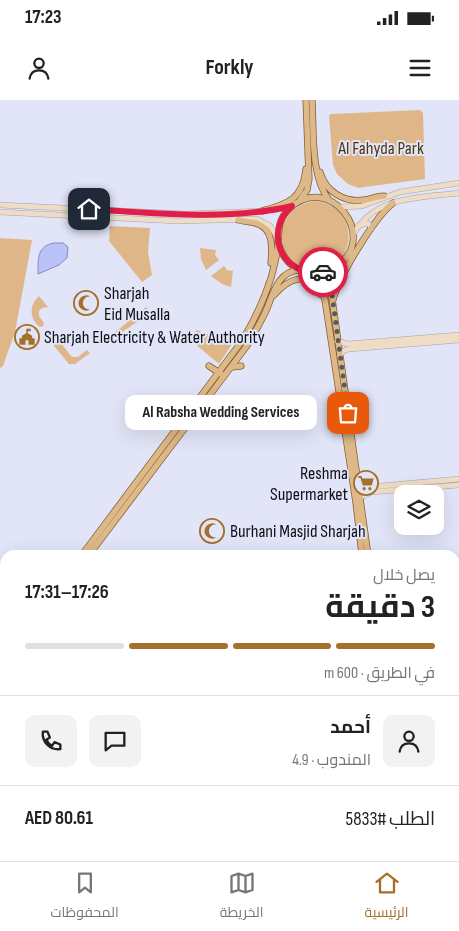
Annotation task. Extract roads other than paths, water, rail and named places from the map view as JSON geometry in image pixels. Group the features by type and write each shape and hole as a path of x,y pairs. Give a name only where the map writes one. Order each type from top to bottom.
{"main road":[{"path":"299,202 306,193 309,183 306,100"},
{"path":"312,100 319,183 330,201"},
{"path":"306,111 309,122 314,124"},
{"path":"316,158 324,182 332,191 339,196 356,200 384,196 405,190 459,183"},
{"path":"262,211 286,203 299,193 304,183 309,159"},
{"path":"93,550 232,367 254,334 276,285 284,276 291,271 321,273 336,266 348,253 357,227 369,214 393,203 459,193"},
{"path":"340,207 362,206 384,196"},
{"path":"0,205 200,214 262,211 292,206 299,202 317,198 330,201 340,207 350,221 353,235"},
{"path":"333,304 340,280 380,214 393,203"},
{"path":"86,550 246,336 268,287 281,221 292,206"},
{"path":"0,212 185,222 262,221 270,226 285,259 312,276 319,284 324,296 361,550"},
{"path":"111,218 120,215 134,216 134,212"},
{"path":"238,220 260,224 270,234 272,254 268,287"},
{"path":"357,227 367,223 371,229"},
{"path":"336,266 331,284 333,304 367,550"},
{"path":"271,297 287,283 304,279 311,282 317,288 327,309"},
{"path":"338,341 346,344 459,335"},
{"path":"381,347 381,344 388,343 390,340"},
{"path":"340,356 347,350 459,340"},
{"path":"209,366 219,372"},
{"path":"232,367 241,366"},
{"path":"208,397 210,390 221,375 219,372"},
{"path":"359,485 367,487 459,480"},
{"path":"392,490 391,488 399,484"},
{"path":"361,497 369,492 459,485"}],"water":[{"path":"54,243 63,243 68,247 67,258 59,265 38,274 41,250"}],"place":[{"name":"Sharjah Eid Musalla","path":"86,303"},
{"name":"Sharjah Electricity & Water Authority","path":"27,337"},
{"name":"Al Rabsha Wedding Services","path":"348,413"},
{"name":"Reshma Supermarket","path":"366,483"},
{"name":"Burhani Masjid Sharjah","path":"212,531"}],"park label":[{"name":"Al Fahyda Park","path":"381,148"}]}
